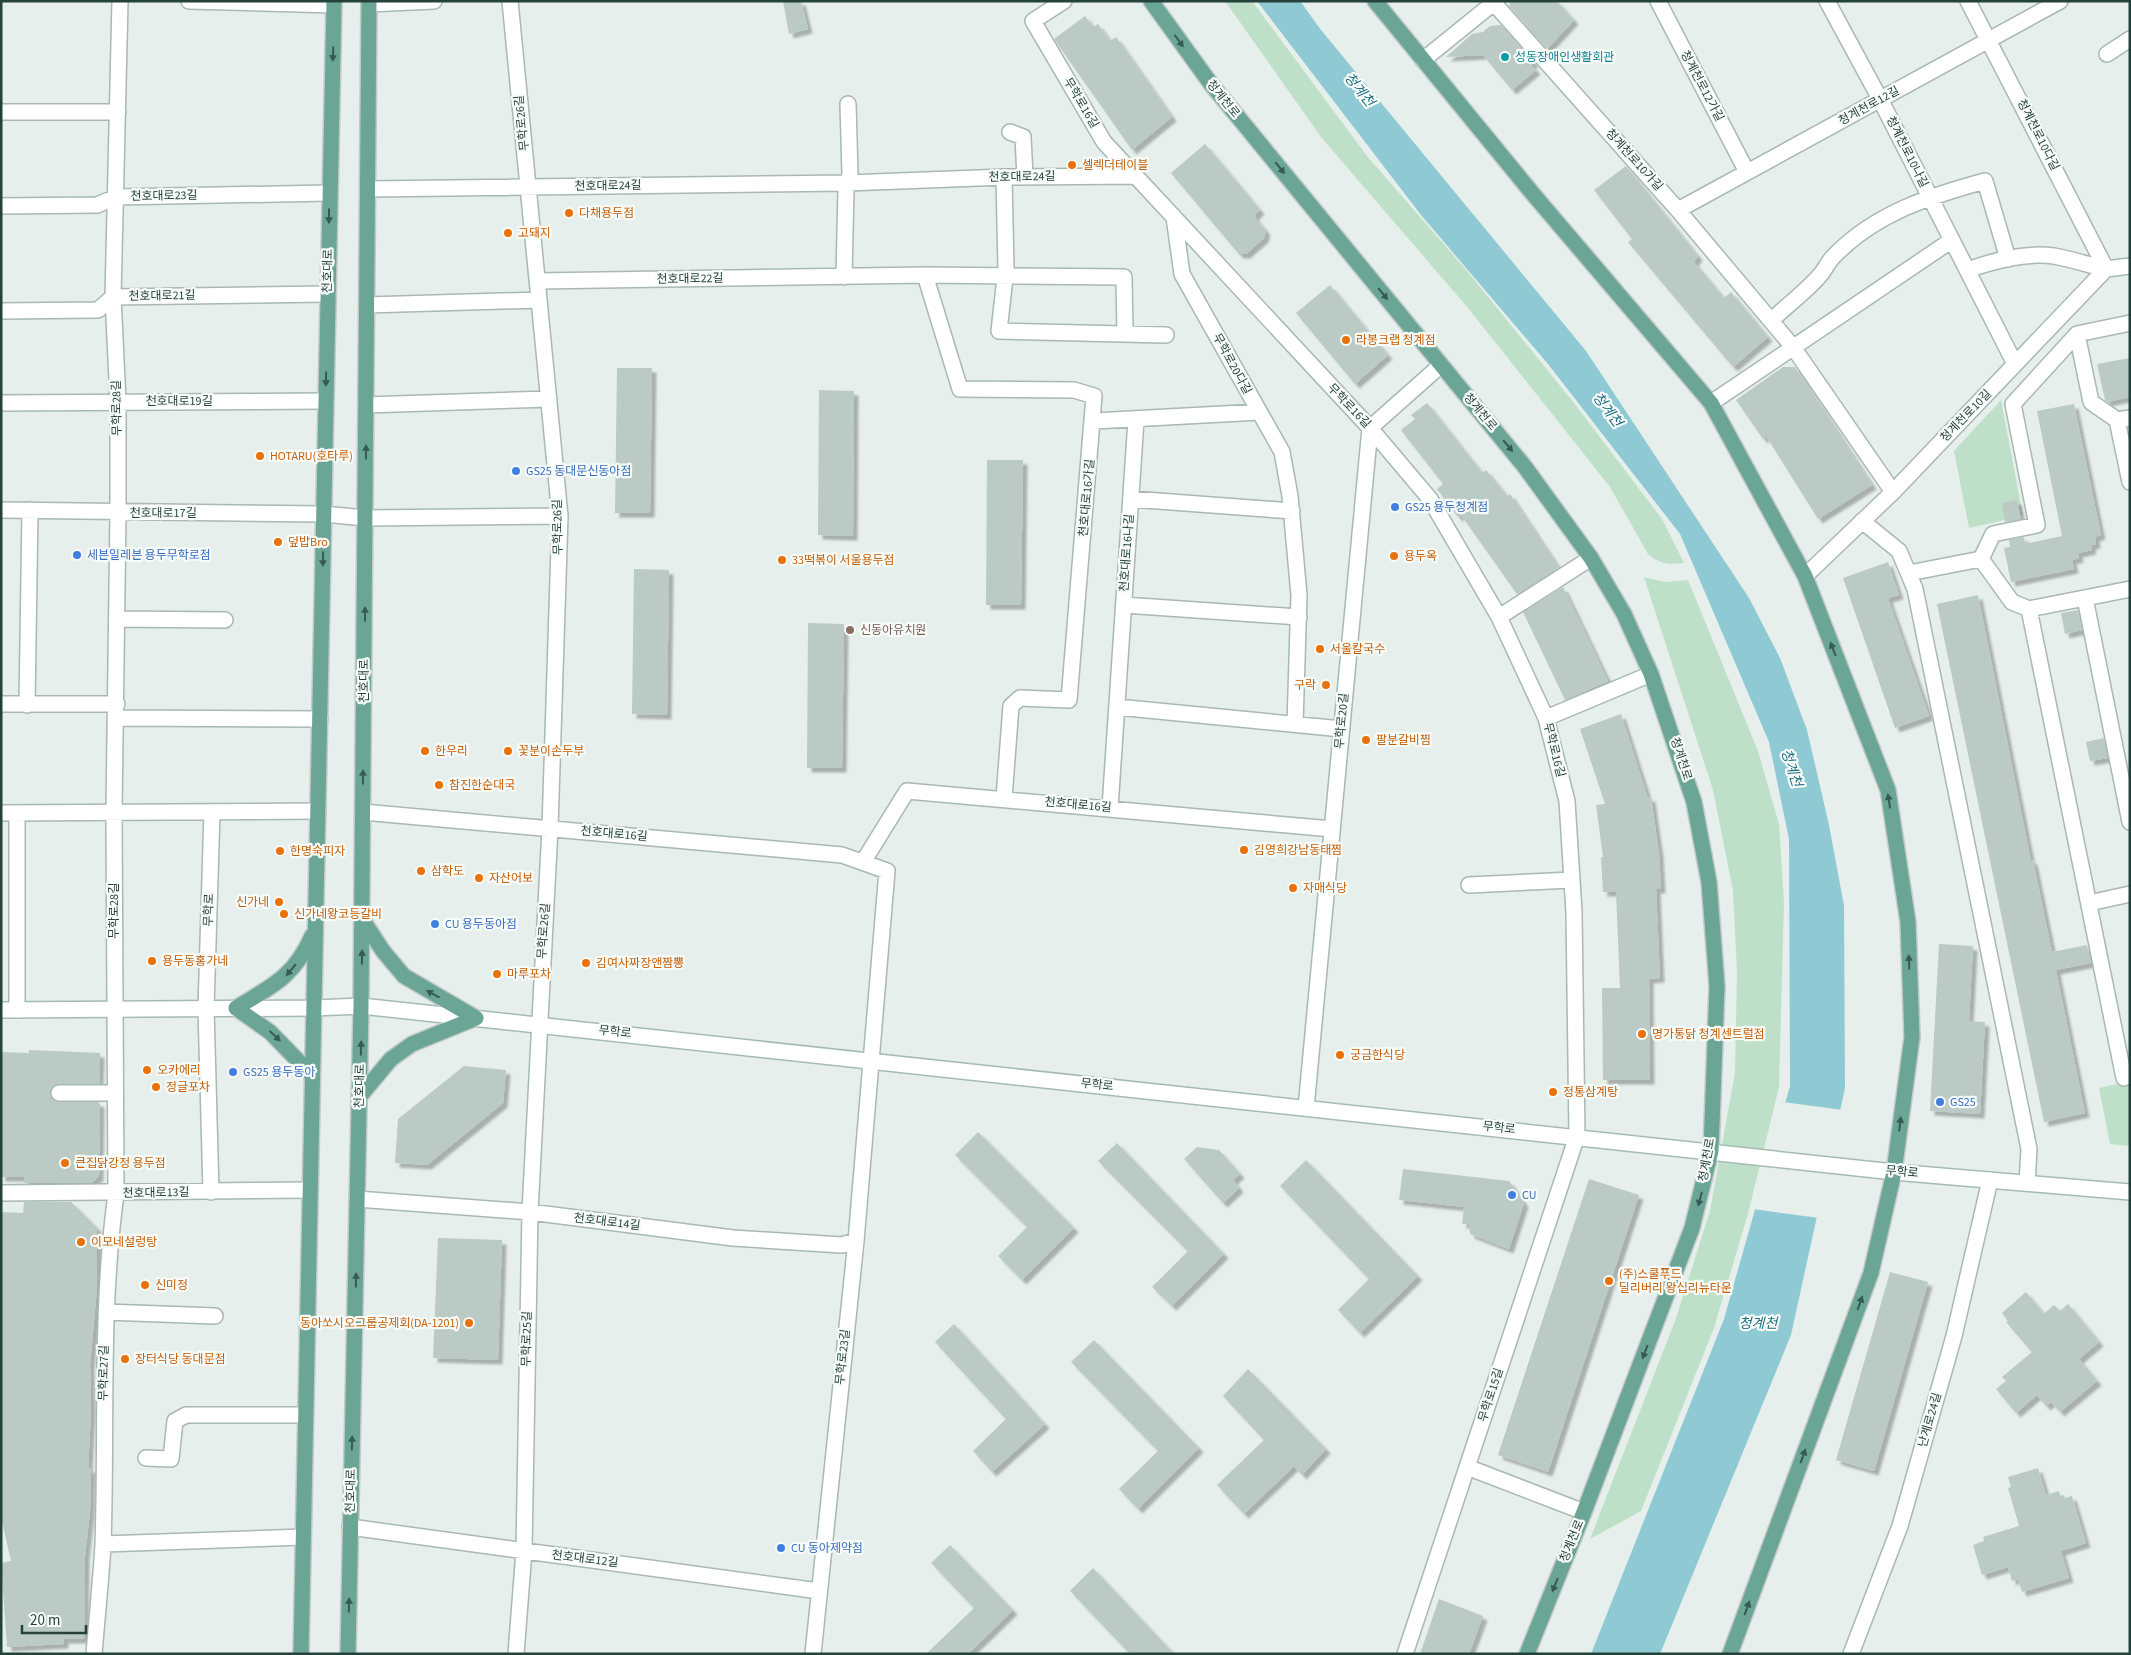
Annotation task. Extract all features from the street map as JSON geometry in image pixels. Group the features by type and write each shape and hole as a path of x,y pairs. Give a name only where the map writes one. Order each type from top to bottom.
{"main road":[{"name":"청계천로","path":"1151,1 1211,84 1525,467 1591,558 1624,614 1651,674 1694,802 1709,882 1717,986 1711,1151 1692,1228 1584,1512 1527,1654"},
{"path":"1375,1 1539,201 1711,403 1805,576 1888,790 1907,912 1912,1037 1894,1172 1871,1273 1730,1654"},
{"name":"천호대로","path":"300,1654 334,3"},
{"name":"천호대로","path":"348,1654 360,1096 369,3"},
{"path":"362,919 383,951 404,976 476,1018"},
{"path":"312,1076 270,1032 236,1008 282,981 304,955 315,929"},
{"path":"360,1096 391,1059 412,1044 476,1018"}],"street":[{"name":"무학로28길","path":"114,1009 118,401 113,297 120,1"},
{"path":"189,1 334,3"},
{"path":"369,3 434,1"},
{"name":"무학로26길","path":"510,1 560,516 550,828 538,1024"},
{"name":"무학로16길","path":"1064,1 1033,21 1104,142 1370,428 1430,499 1499,617 1546,718 1567,801 1572,880 1577,1136"},
{"name":"청계천로12가길","path":"1658,1 1747,172"},
{"name":"청계천로10나길","path":"1827,1 1880,99 2015,364"},
{"name":"청계천로10다길","path":"1968,1 2106,269"},
{"name":"청계천로12길","path":"1678,210 2060,1"},
{"name":"청계천로10가길","path":"1423,60 1494,2 1678,210 1793,347 1893,492"},
{"path":"2107,54 2130,39"},
{"path":"844,277 850,174 848,104"},
{"path":"1,112 118,112"},
{"path":"1010,132 1023,137 1025,177"},
{"name":"천호대로24길","path":"368,189 848,183 1025,177 1136,176"},
{"path":"1004,178 1004,278 999,331 1166,335"},
{"name":"청계천로10나길","path":"1929,196 1985,181 2008,259"},
{"name":"천호대로23길","path":"1,206 97,205 116,197 329,193"},
{"path":"1770,320 1821,274 1834,256 1855,237 1896,211 1929,196"},
{"name":"무학로20다길","path":"1174,217 1182,274 1282,452 1292,510 1298,617 1295,724"},
{"path":"1711,403 1952,240"},
{"path":"1967,270 2008,259 2053,256 2106,269 2130,266"},
{"name":"청계천로10길","path":"1805,576 1893,492 2106,269"},
{"name":"천호대로22길","path":"537,281 925,275 1004,278 1124,277 1124,334"},
{"name":"천호대로16가길","path":"925,275 960,389 1074,390 1094,396 1094,421 1069,700 1020,698 1011,706 1004,798"},
{"name":"천호대로21길","path":"1,312 98,310 113,297 328,294"},
{"path":"367,305 539,300"},
{"path":"1981,559 1993,534 2037,525 2013,404 2077,334 2130,323"},
{"path":"2077,334 2091,402 2123,419 2130,482"},
{"path":"1370,428 1441,365"},
{"path":"366,406 549,399"},
{"name":"천호대로19길","path":"1,402 326,401"},
{"path":"1094,421 1259,412"},
{"name":"천호대로16나길","path":"1110,808 1136,420"},
{"name":"무학로20길","path":"1306,1108 1370,428"},
{"path":"1131,499 1292,510"},
{"name":"천호대로17길","path":"1,510 324,514 365,518"},
{"path":"28,705 30,510"},
{"path":"365,518 560,516"},
{"path":"1862,521 1899,551 1915,589 2029,1150 2027,1183"},
{"path":"1499,617 1591,558"},
{"path":"1909,573 1981,559"},
{"path":"1981,559 2012,602 2029,609 2130,589"},
{"path":"2085,598 2130,822"},
{"path":"1124,605 1298,617"},
{"path":"2029,609 2124,1078"},
{"path":"117,619 224,620"},
{"path":"1546,718 1651,674"},
{"path":"1,704 117,711 320,719"},
{"path":"1117,707 1342,729"},
{"name":"천호대로16길","path":"863,862 907,791 1004,798 1332,829"},
{"path":"1,813 318,811"},
{"name":"무학로","path":"211,1192 206,1008 212,812"},
{"name":"천호대로16길","path":"363,812 842,855 887,871 869,1060"},
{"path":"17,814 17,1010"},
{"path":"1469,885 1572,880"},
{"path":"2089,903 2130,894"},
{"name":"무학로","path":"1,1010 361,1006 1577,1136 1864,1169 2130,1192"},
{"name":"무학로","path":"361,1006 454,1016"},
{"name":"무학로27길","path":"94,1654 103,1544 106,1312 110,1236 116,1194 114,1009"},
{"name":"무학로25길","path":"516,1654 524,1551 530,1212 538,1024"},
{"name":"무학로23길","path":"813,1654 856,1240 869,1060"},
{"path":"59,1093 114,1093"},
{"name":"무학로15길","path":"1405,1654 1577,1136"},
{"name":"난계로24길","path":"1852,1654 1900,1526 1954,1336 1990,1180"},
{"name":"천호대로13길","path":"1,1193 116,1194 310,1190"},
{"name":"천호대로14길","path":"358,1199 530,1212 733,1238 841,1245 856,1240"},
{"path":"106,1312 215,1316"},
{"path":"146,1458 171,1459 175,1421 186,1416 305,1415"},
{"path":"1467,1468 1584,1512"},
{"name":"천호대로12길","path":"350,1527 820,1591"},
{"path":"103,1544 303,1537"}],"green space":[{"path":"1225,1 1252,1 1367,156 1468,272 1574,403 1662,519 1684,563 1665,563 1656,560 1648,554 1610,487 1468,308 1321,137"},
{"path":"2001,400 2023,516 1969,528 1954,451"},
{"path":"1644,577 1665,582 1688,580 1758,751 1779,824 1784,902 1779,1087 1748,1214 1714,1328 1641,1511 1590,1539 1675,1321 1710,1211 1735,1073 1737,971 1733,891 1713,790"},
{"path":"2130,1081 2130,1146 2110,1144 2099,1088"}],"water":[{"name":"청계천","path":"1257,1 1300,1 1321,30 1586,351 1749,598 1780,658 1807,730 1829,825 1844,906 1845,1088 1791,1335 1660,1654 1591,1654 1724,1319 1790,1086 1789,839 1769,742 1680,534 1548,364 1421,215"}],"pier":[{"path":"1783,1102 1843,1110 1819,1218 1753,1209"}],"building":[{"path":"783,1 801,1 808,29 789,34"},
{"path":"1510,1 1557,1 1574,20 1547,49 1509,6"},
{"path":"1085,16 1093,27 1098,24 1110,41 1116,37 1172,117 1132,150 1054,39"},
{"name":"성동장애인생활회관","path":"1501,25 1534,62 1531,65 1536,70 1512,90 1483,55 1446,57 1472,34 1483,32 1490,26"},
{"path":"1205,144 1260,210 1254,216 1266,231 1264,238 1246,254 1239,254 1171,173"},
{"path":"1626,166 1698,256 1694,262 1724,298 1731,292 1768,337 1733,367 1628,242 1632,239 1594,190"},
{"path":"1330,285 1388,355 1355,384 1296,313"},
{"path":"2130,358 2130,397 2107,402 2097,364"},
{"path":"1783,367 1795,367 1872,485 1818,519 1766,436 1763,439 1736,400"},
{"path":"617,368 652,368 650,513 615,513"},
{"path":"819,390 854,391 853,536 818,535"},
{"path":"1427,403 1482,473 1486,470 1507,496 1510,494 1559,568 1517,594 1461,515 1458,517 1437,489 1443,484 1401,430 1415,419 1411,415"},
{"path":"2074,404 2101,535 2095,537 2096,544 2091,545 2092,550 2078,553 2079,558 2072,560 2074,569 2011,582 2004,548 2010,547 2009,540 2024,537 2025,544 2062,536 2037,411"},
{"path":"987,460 1023,460 1021,605 986,605"},
{"path":"2017,500 2021,519 2005,522 2002,503"},
{"path":"1888,562 1899,595 1888,598 1929,716 1895,728 1843,578"},
{"path":"634,569 669,570 667,715 632,714"},
{"path":"1563,587 1608,681 1565,700 1523,612"},
{"path":"1978,595 2031,861 2033,860 2052,952 2087,945 2091,963 2056,970 2085,1113 2044,1122 1937,604"},
{"path":"2078,610 2082,630 2065,634 2061,613"},
{"path":"808,623 844,624 842,768 807,768"},
{"path":"1621,714 1648,798 1651,797 1659,853 1661,889 1656,889 1660,978 1649,979 1650,1080 1603,1080 1602,988 1620,988 1616,892 1603,892 1601,857 1603,857 1596,805 1605,804 1580,729"},
{"path":"2104,738 2108,758 2090,761 2086,742"},
{"path":"1939,944 1973,946 1969,1021 1985,1022 1980,1114 1930,1111"},
{"path":"29,1050 100,1053 99,1084 59,1084 54,1085 50,1093 51,1098 59,1102 98,1102 100,1104 99,1176 92,1183 24,1183 24,1177 1,1177 1,1052 29,1053"},
{"path":"464,1066 506,1070 503,1103 427,1165 395,1163 398,1119"},
{"path":"978,1132 1074,1228 1022,1280 998,1256 1027,1227 955,1155"},
{"path":"1117,1143 1224,1254 1172,1306 1152,1287 1188,1251 1098,1161"},
{"path":"1197,1147 1219,1150 1240,1174 1233,1180 1239,1188 1223,1203 1184,1159"},
{"path":"1306,1160 1418,1276 1360,1333 1338,1310 1369,1279 1280,1186"},
{"path":"1403,1169 1509,1181 1524,1203 1509,1249 1470,1234 1469,1224 1462,1224 1464,1207 1399,1200"},
{"path":"1589,1179 1639,1195 1548,1472 1498,1455"},
{"path":"24,1202 71,1202 97,1228 97,1287 90,1365 91,1412 88,1469 91,1468 90,1511 85,1556 84,1639 64,1639 64,1644 7,1647 1,1563 11,1561 1,1517 1,1212 23,1213"},
{"path":"438,1238 502,1240 498,1360 433,1358"},
{"path":"1890,1272 1928,1282 1874,1471 1836,1460"},
{"path":"2026,1292 2044,1314 2054,1305 2060,1311 2068,1304 2099,1342 2079,1359 2097,1381 2060,1412 2051,1402 2046,1406 2037,1395 2016,1413 1996,1389 2006,1381 2002,1377 2032,1352 2006,1322 2008,1321 2002,1313"},
{"path":"954,1324 1045,1424 992,1472 973,1451 1006,1419 935,1342"},
{"path":"1094,1340 1199,1448 1138,1509 1119,1489 1158,1451 1071,1362"},
{"path":"1248,1369 1326,1449 1302,1475 1294,1466 1244,1514 1217,1485 1264,1440 1223,1396"},
{"path":"2038,1468 2046,1495 2059,1491 2061,1499 2072,1496 2086,1543 2061,1551 2069,1578 2022,1592 2018,1579 2012,1581 2008,1567 1982,1575 1973,1545 1984,1541 1983,1537 2019,1526 2008,1488 2011,1487 2008,1477"},
{"path":"950,1545 1013,1610 968,1654 926,1654 974,1608 931,1563"},
{"path":"1093,1568 1174,1654 1130,1654 1070,1591"},
{"path":"1439,1599 1483,1616 1469,1654 1420,1654"}],"place":[{"name":"성동장애인생활회관","path":"1505,57"},
{"name":"셀렉더테이블","path":"1072,165"},
{"name":"다채용두점","path":"569,213"},
{"name":"고돼지","path":"508,233"},
{"name":"라봉크랩 청계점","path":"1346,340"},
{"name":"HOTARU(호타루)","path":"260,456"},
{"name":"GS25 동대문신동아점","path":"516,471"},
{"name":"GS25 용두청계점","path":"1395,507"},
{"name":"덮밥Bro","path":"278,542"},
{"name":"세븐일레븐 용두무학로점","path":"77,555"},
{"name":"용두옥","path":"1394,556"},
{"name":"33떡볶이 서울용두점","path":"782,560"},
{"name":"신동아유치원","path":"850,630"},
{"name":"서울칼국수","path":"1320,649"},
{"name":"구락","path":"1326,685"},
{"name":"팔분갈비찜","path":"1366,740"},
{"name":"한우리","path":"425,751"},
{"name":"꽃분이손두부","path":"508,751"},
{"name":"참진한순대국","path":"439,785"},
{"name":"김영희강남동태찜","path":"1244,850"},
{"name":"한명숙피자","path":"280,851"},
{"name":"삼학도","path":"421,871"},
{"name":"자산어보","path":"479,878"},
{"name":"자매식당","path":"1293,888"},
{"name":"신가네","path":"279,902"},
{"name":"신가네왕코등갈비","path":"284,914"},
{"name":"CU 용두동아점","path":"435,924"},
{"name":"용두동홍가네","path":"152,961"},
{"name":"김여사짜장앤짬뽕","path":"586,963"},
{"name":"마루포차","path":"497,974"},
{"name":"명가통닭 청계센트럴점","path":"1642,1034"},
{"name":"궁금한식당","path":"1340,1055"},
{"name":"오카에리","path":"147,1070"},
{"name":"GS25 용두동아","path":"233,1072"},
{"name":"정글포차","path":"156,1087"},
{"name":"정통삼계탕","path":"1553,1092"},
{"name":"GS25","path":"1940,1102"},
{"name":"큰집닭강정 용두점","path":"65,1163"},
{"name":"CU","path":"1512,1195"},
{"name":"이모네설렁탕","path":"81,1242"},
{"name":"(주)스쿨푸드 딜리버리 왕십리뉴타운","path":"1609,1281"},
{"name":"신미정","path":"145,1285"},
{"name":"동아쏘시오그룹공제회(DA-1201)","path":"469,1323"},
{"name":"장터식당 동대문점","path":"125,1359"},
{"name":"CU 동아제약점","path":"781,1548"}]}
